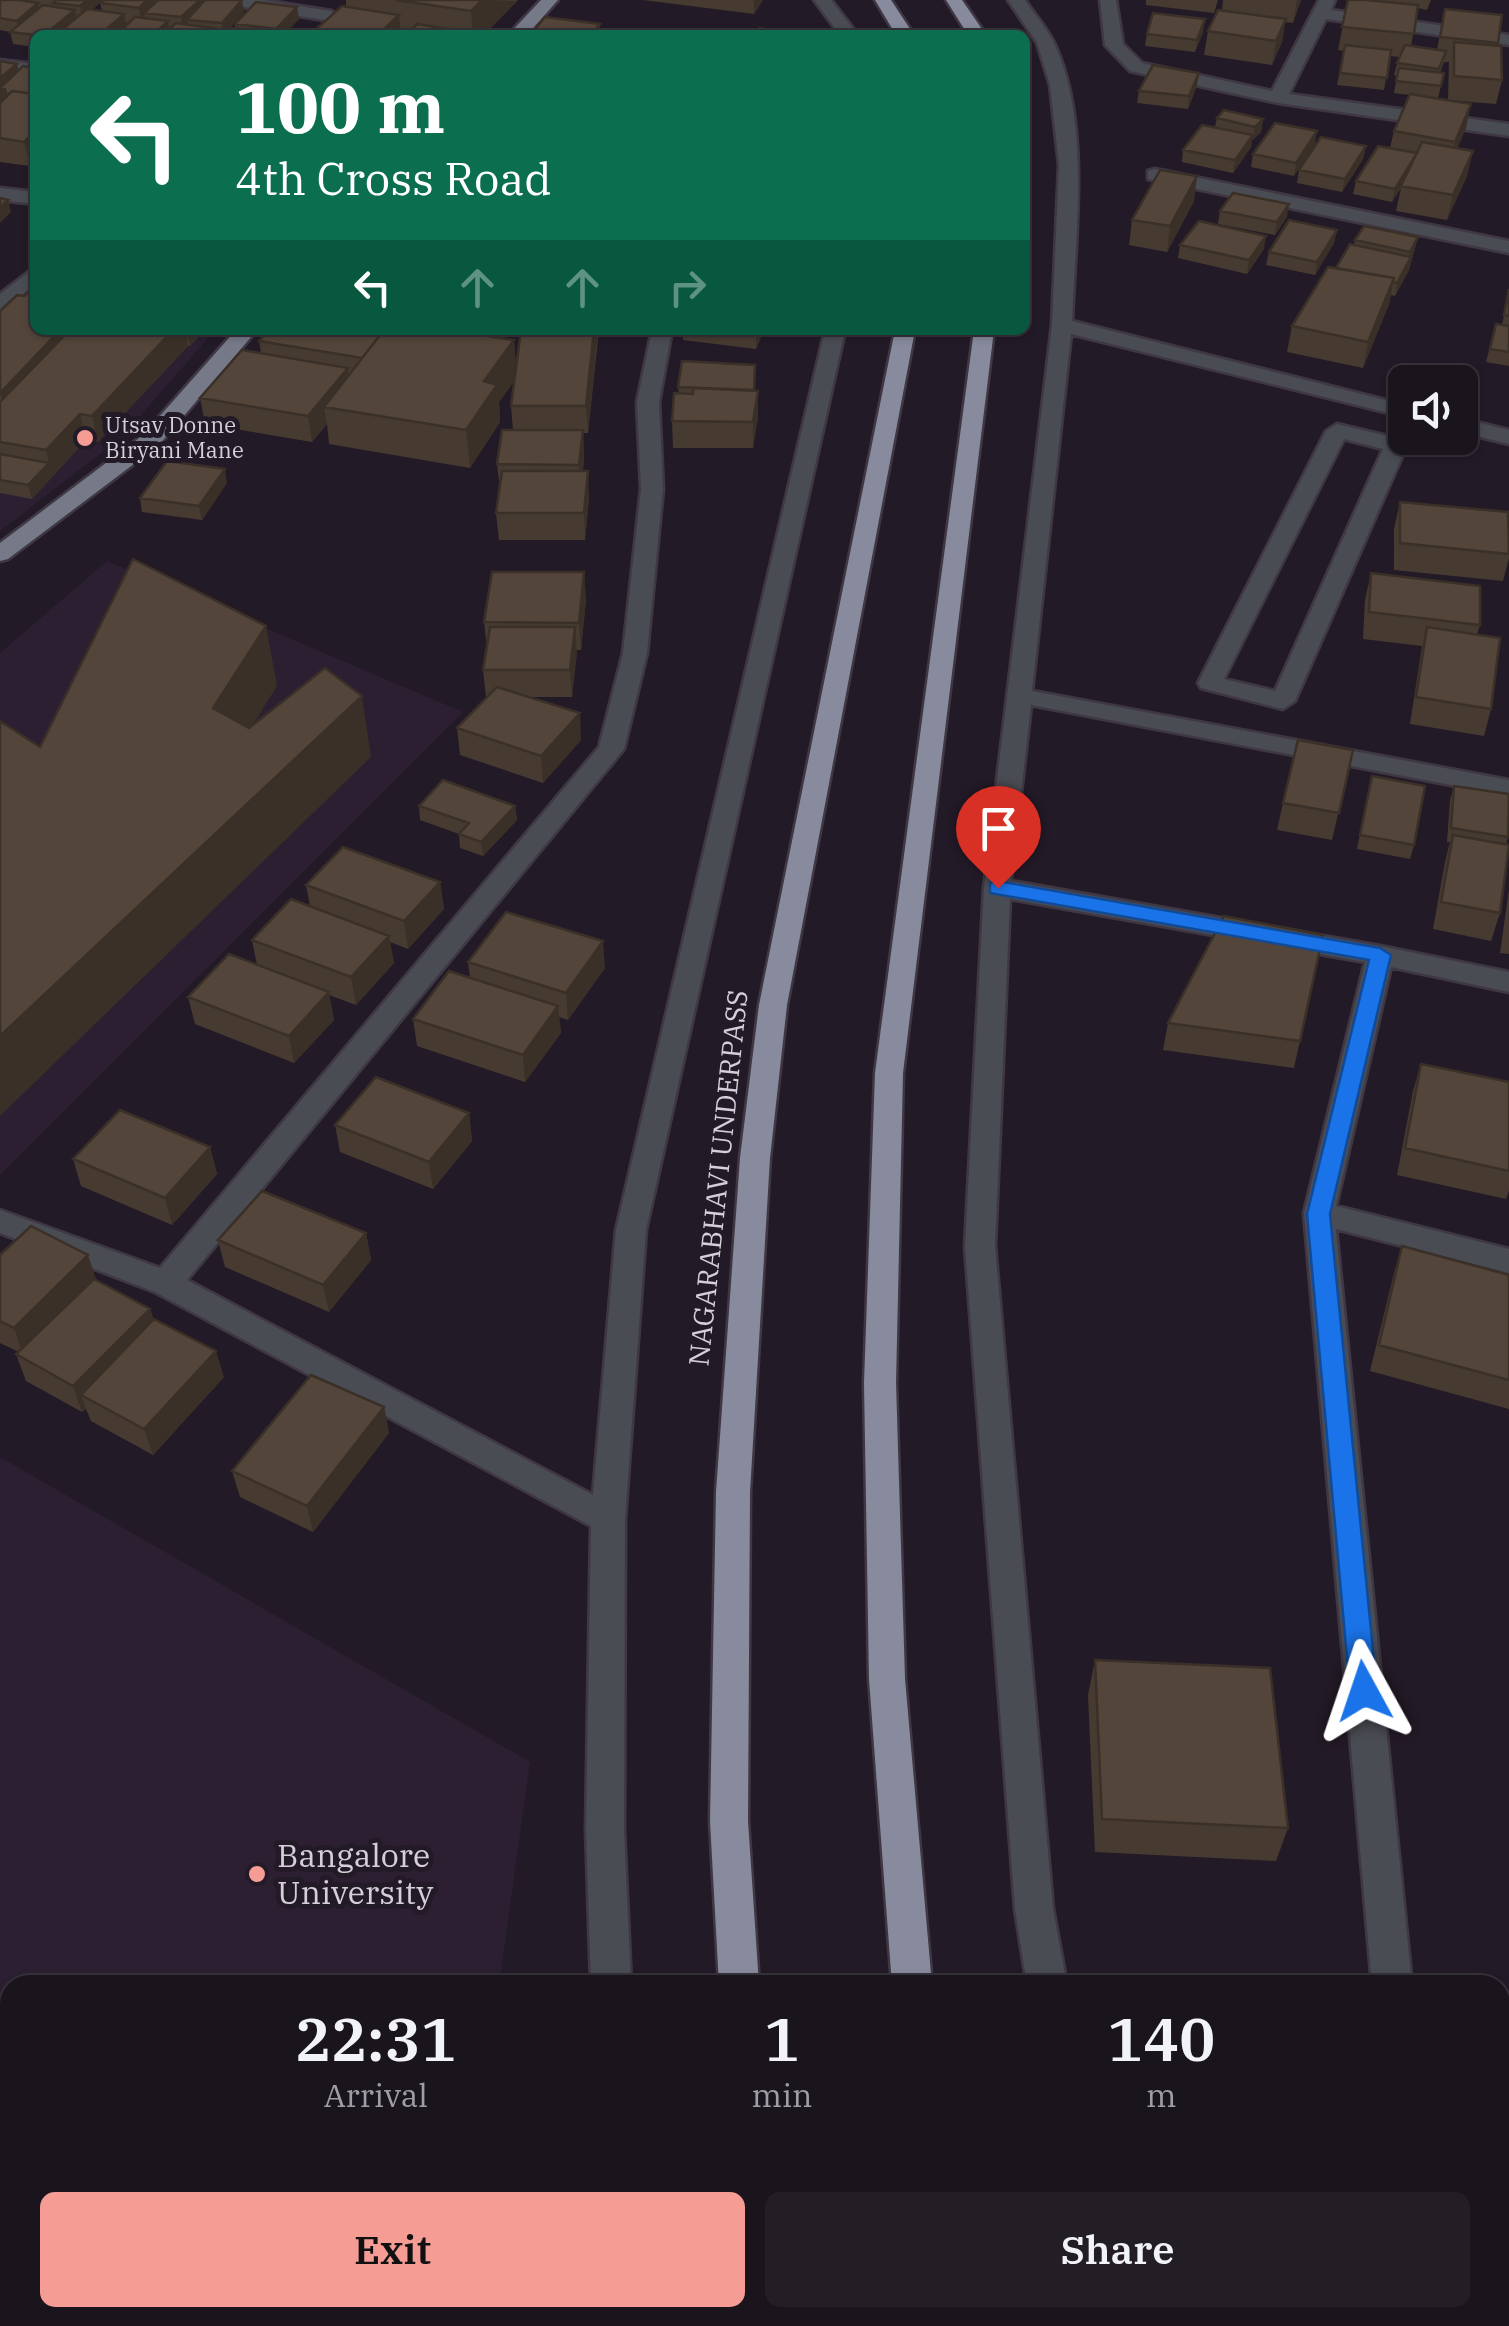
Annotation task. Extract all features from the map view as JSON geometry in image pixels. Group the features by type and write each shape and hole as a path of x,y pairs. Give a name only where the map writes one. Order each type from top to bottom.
{"highway":[{"path":"883,0 903,30"},
{"path":"954,0 974,30"},
{"name":"NAGARABHAVI UNDERPASS","path":"737,1975 729,1821 733,1492 755,1158 773,1005 903,335"},
{"path":"911,1975 887,1679 880,1383 889,1073 983,335"}],"main road":[{"path":"523,30 550,0"},
{"path":"0,554 152,440 242,335"}],"street":[{"path":"230,0 330,16 315,30"},
{"path":"822,0 845,30"},
{"path":"1016,0 1046,44 1060,85 1068,165 1062,325 998,888 980,1246 1034,1909 1045,1975"},
{"path":"1108,0 1114,46 1136,67 1278,98 1509,130"},
{"path":"1278,98 1323,7 1509,40"},
{"path":"0,65 30,68"},
{"path":"1155,175 1509,248"},
{"path":"0,194 30,197"},
{"path":"0,305 30,278"},
{"path":"1062,325 1388,407"},
{"path":"166,1283 611,749 635,653 652,489 648,402 661,335"},
{"path":"611,1975 605,1829 608,1519 631,1230 834,335"},
{"path":"1368,438 1388,418"},
{"path":"1478,429 1509,437"},
{"path":"1337,432 1368,438 1396,445 1284,701 1210,684 1337,432"},
{"path":"1021,696 1508,787 1509,780"},
{"path":"998,888 1380,955 1509,982"},
{"path":"1380,955 1319,1214 1391,1975"},
{"path":"1319,1214 1509,1260"},
{"path":"1,1221 166,1283 608,1519"}],"shaded area":[{"path":"84,335 211,335 122,437 0,531 0,418"},
{"path":"107,561 463,712 0,1175 0,653"},
{"name":"Bangalore University","path":"0,1457 530,1762 500,1975 0,1975"}],"building":[{"path":"0,0 38,3 17,21 0,18"},
{"path":"87,0 80,6 53,3"},
{"path":"147,0 139,8 100,3"},
{"path":"158,0 200,0 181,17 144,13"},
{"path":"205,0 242,0 222,23 187,20"},
{"path":"396,0 482,0 471,11"},
{"path":"1348,0 1418,5 1414,34 1342,27"},
{"path":"256,2 297,7 276,29 235,24"},
{"path":"43,5 75,10 50,30 30,30 30,34 10,32"},
{"path":"342,6 399,15 383,30 315,30"},
{"path":"87,9 124,14 106,30 62,30"},
{"path":"1445,9 1502,15 1498,43 1440,37"},
{"path":"1218,10 1286,19 1276,41 1208,31"},
{"path":"1153,13 1205,19 1197,40 1147,34"},
{"path":"135,17 168,21 158,30 121,30"},
{"path":"545,17 600,24 595,30 534,30"},
{"path":"176,23 213,28 211,30 168,30"},
{"path":"417,24 454,30 411,30"},
{"path":"1454,42 1501,46 1502,80 1454,76"},
{"path":"1345,45 1391,50 1387,78 1340,73"},
{"path":"1405,45 1446,51 1439,69 1397,63"},
{"path":"0,61 17,64 0,78"},
{"path":"1153,65 1199,73 1189,96 1139,91"},
{"path":"23,66 30,67 30,93 6,94 0,88"},
{"path":"1399,68 1444,73 1441,86 1396,81"},
{"path":"12,91 30,93 30,136 24,142 0,138 0,103"},
{"path":"1410,94 1471,104 1455,142 1394,131"},
{"path":"1224,110 1263,119 1255,127 1217,118"},
{"path":"1275,123 1317,131 1296,163 1253,154"},
{"path":"1202,125 1253,135 1235,160 1183,150"},
{"path":"1321,137 1366,146 1345,179 1299,170"},
{"path":"1422,142 1473,151 1453,195 1401,186"},
{"path":"1378,146 1417,153 1395,189 1356,181"},
{"path":"1160,170 1197,176 1170,226 1132,220"},
{"path":"1233,193 1289,204 1277,222 1220,211"},
{"path":"1289,220 1337,230 1317,262 1269,252"},
{"path":"1199,221 1266,236 1249,260 1180,245"},
{"path":"1364,226 1418,237 1410,252 1355,240"},
{"path":"1350,244 1411,257 1397,283 1394,278 1336,268"},
{"path":"1328,267 1394,278 1368,342 1292,326"},
{"path":"1509,289 1509,316 1504,315"},
{"path":"30,290 30,335 55,335 0,393 0,311 17,295 24,296"},
{"path":"1496,324 1509,326 1509,352 1490,349"},
{"path":"65,335 168,335 92,416 80,414 46,450 0,442 0,402"},
{"path":"264,335 380,335 362,358 259,341"},
{"path":"380,335 481,335 514,340 484,381 497,385 466,430 324,407"},
{"path":"520,335 593,335 586,406 511,406"},
{"path":"242,350 348,368 308,416 200,398"},
{"path":"682,361 755,365 754,390 678,387"},
{"path":"693,388 758,391 753,422 672,421 674,393 693,394"},
{"path":"502,430 583,430 579,465 497,464"},
{"path":"0,454 49,463 28,485 0,480"},
{"path":"167,461 225,469 199,506 140,498"},
{"path":"502,471 588,471 584,513 496,513"},
{"path":"1400,502 1508,512 1509,554 1400,543"},
{"path":"133,559 266,626 213,708 249,728 325,668 362,696 0,1036 0,721 40,747"},
{"path":"492,572 584,572 579,623 484,622"},
{"path":"1371,573 1480,586 1480,625 1369,612"},
{"path":"490,627 575,627 570,670 483,670"},
{"path":"1427,627 1500,638 1491,709 1416,697"},
{"path":"497,687 580,713 541,756 457,728"},
{"path":"1298,740 1353,750 1339,813 1283,803"},
{"path":"1372,776 1425,786 1414,845 1360,835"},
{"path":"443,780 515,806 481,842 459,834 469,823 419,806"},
{"path":"1454,786 1509,794 1508,837 1451,828"},
{"path":"1453,835 1509,845 1500,913 1441,902"},
{"path":"343,847 440,882 404,921 306,885"},
{"path":"291,899 389,936 351,977 252,940"},
{"path":"506,912 603,941 566,993 468,962"},
{"path":"1224,916 1323,935 1300,1041 1168,1023"},
{"path":"229,954 329,992 289,1036 188,997"},
{"path":"449,971 558,1006 523,1055 413,1019"},
{"path":"1421,1064 1509,1082 1509,1171 1405,1148"},
{"path":"376,1077 469,1113 429,1162 335,1125"},
{"path":"120,1110 210,1147 165,1198 73,1159"},
{"path":"262,1191 366,1233 323,1285 218,1240"},
{"path":"31,1226 88,1255 14,1328 0,1321 0,1255"},
{"path":"1402,1246 1509,1275 1509,1380 1379,1345"},
{"path":"94,1279 150,1309 73,1386 16,1354"},
{"path":"154,1319 216,1351 144,1429 81,1395"},
{"path":"311,1375 384,1407 307,1506 232,1471"},
{"path":"1095,1660 1270,1668 1288,1828 1102,1819"}],"place":[{"name":"Utsav Donne Biryani Mane","path":"85,438"},
{"name":"Bangalore University","path":"257,1874"}],"route":[{"path":"998,888 1380,955 1319,1214 1364,1691"}]}
